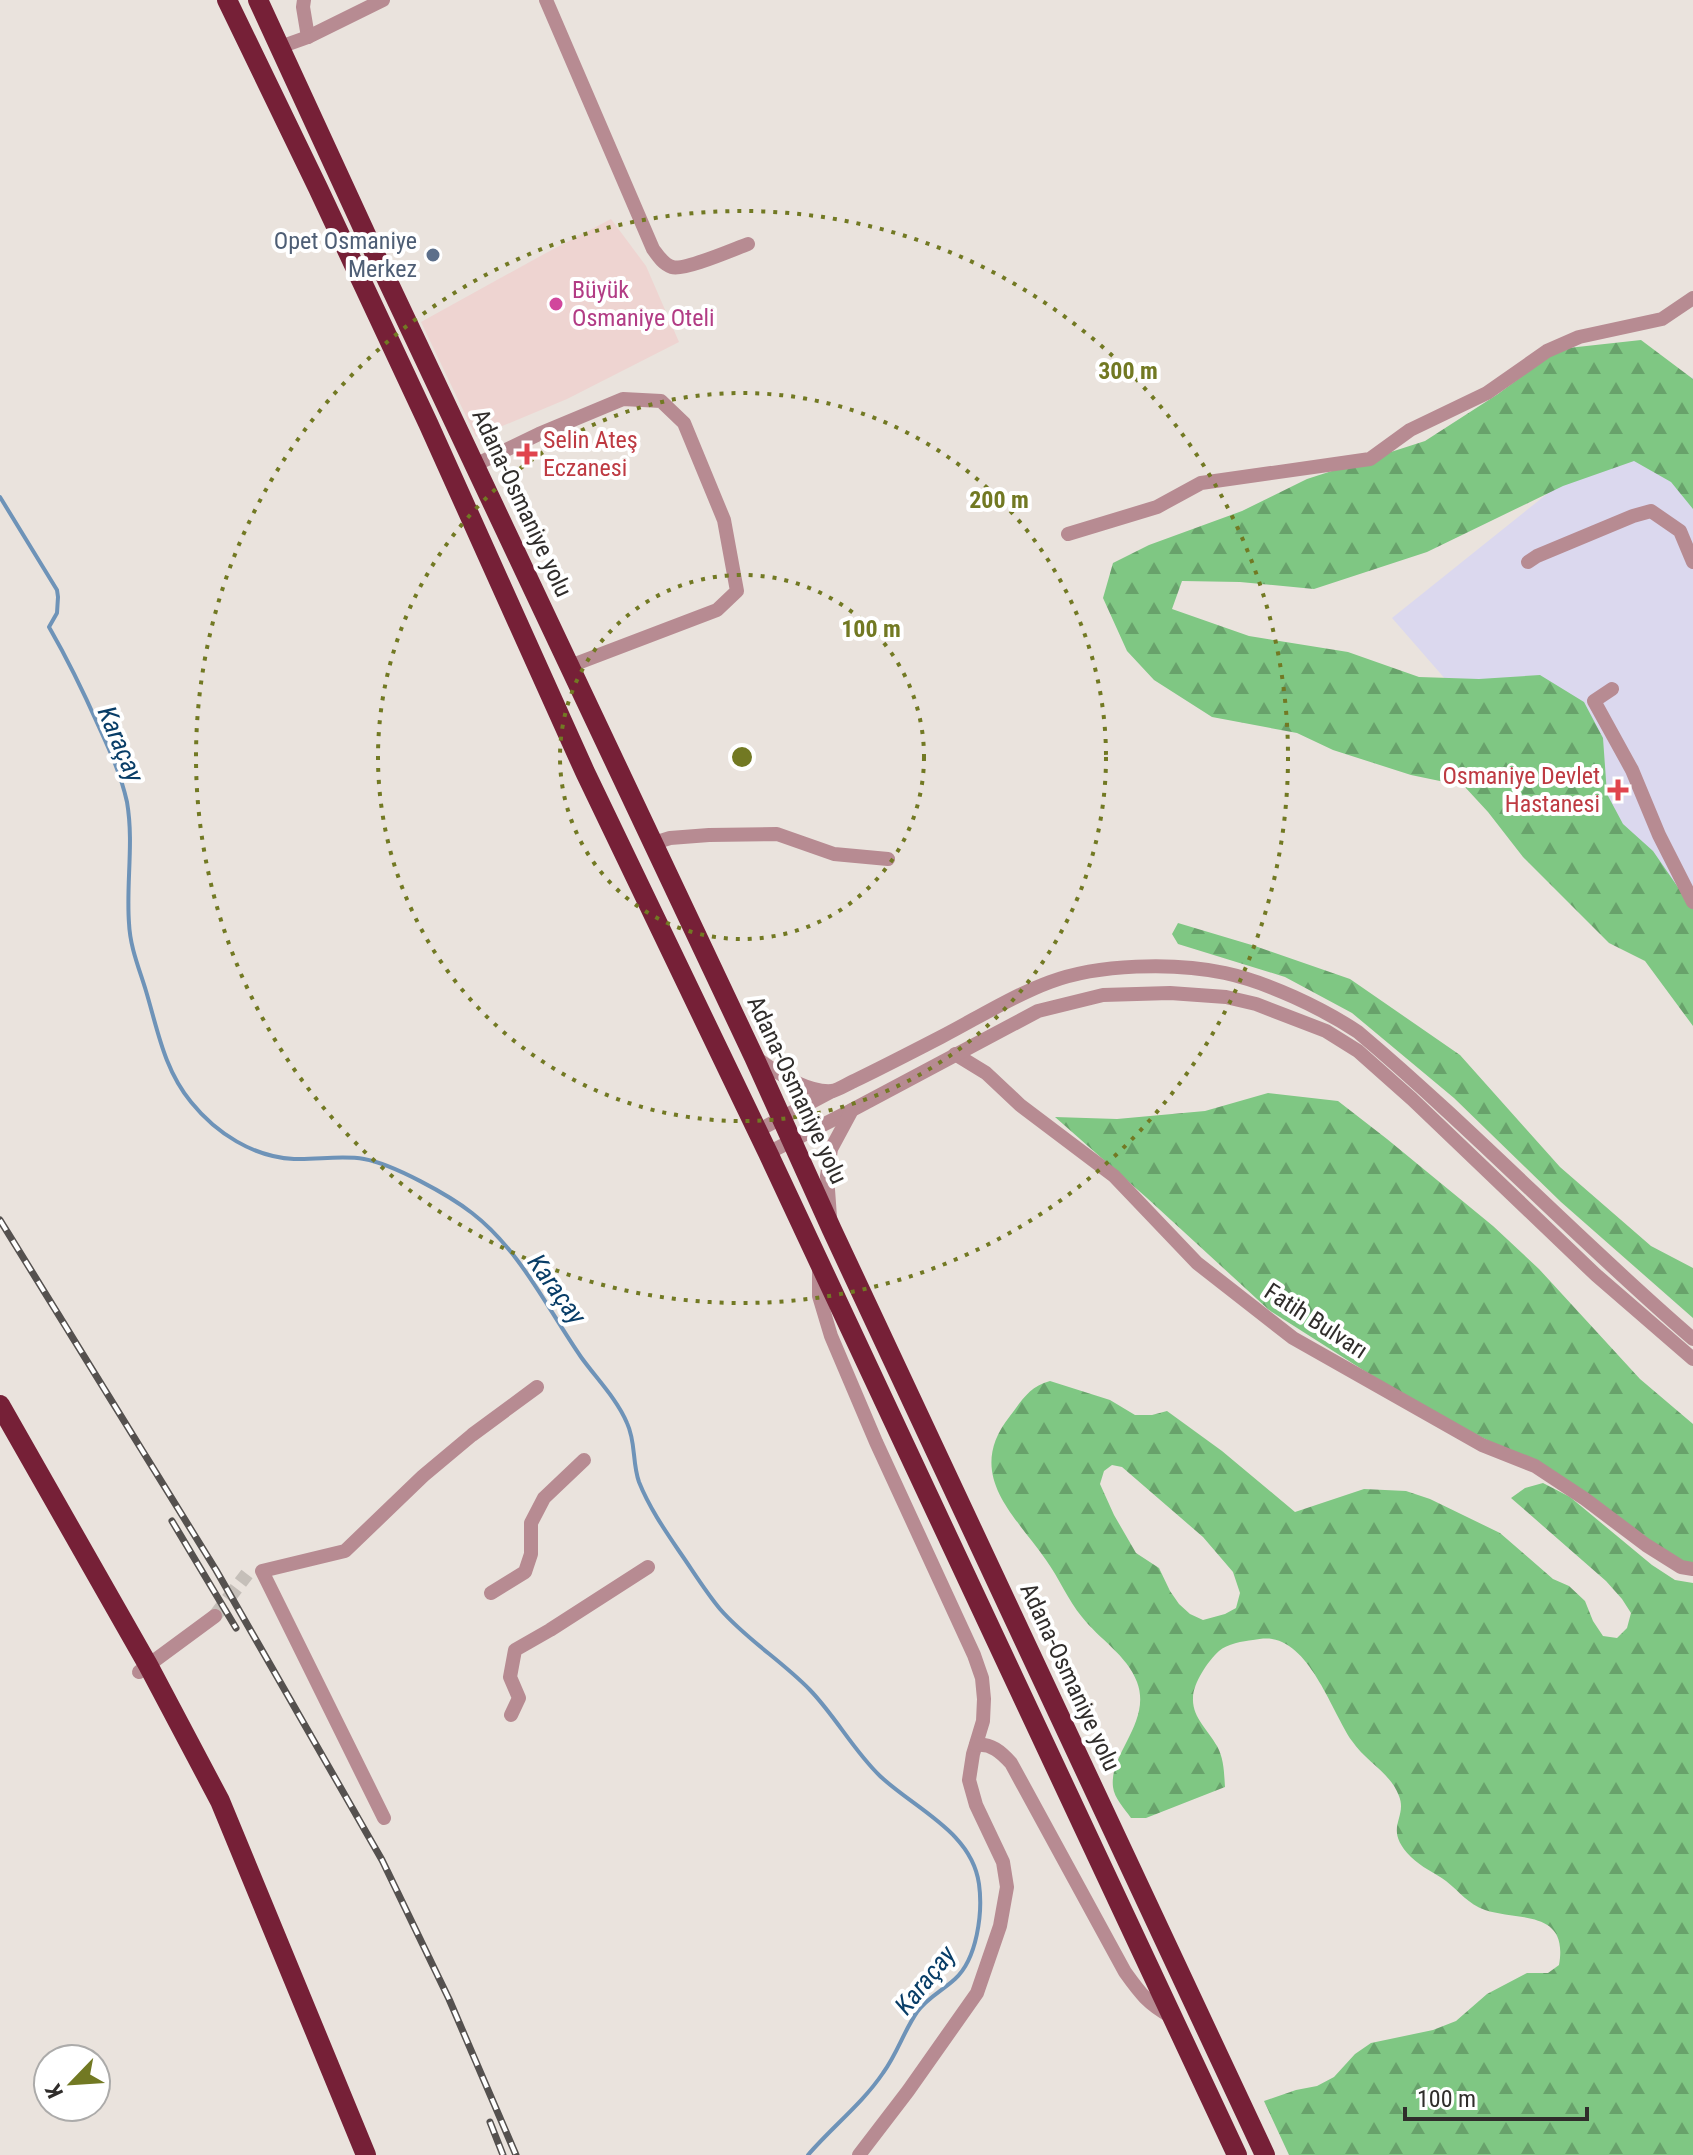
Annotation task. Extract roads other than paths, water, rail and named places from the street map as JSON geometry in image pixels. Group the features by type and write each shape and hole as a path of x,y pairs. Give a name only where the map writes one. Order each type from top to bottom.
{"highway":[{"path":"227,0 428,423 585,772 768,1153 1237,2155"},
{"name":"Adana-Osmaniye yolu","path":"258,0 1265,2155"},
{"path":"0,1405 144,1669 210,1802 356,2155"},
{"path":"0,1429 220,1801 366,2155"}],"street":[{"path":"304,0 308,37"},
{"path":"280,47 308,37 383,0"},
{"path":"546,0 653,249 663,262 674,269 686,267 748,244"},
{"path":"1068,534 1157,507 1201,483 1370,459 1410,430 1487,393 1547,351 1579,337 1662,319 1693,298"},
{"path":"475,465 623,399 661,401 684,423 724,520 737,591 717,610 570,666"},
{"path":"1528,562 1651,511 1680,531 1693,562"},
{"path":"1612,689 1594,701 1632,770 1659,835 1686,872 1693,902"},
{"path":"654,843 670,838 709,835 777,834 834,854 888,859"},
{"path":"757,1131 1049,982 1091,970 1136,967 1187,968 1225,973 1269,988 1338,1019 1358,1032 1450,1112 1693,1339"},
{"path":"768,1153 1038,1011 1103,995 1170,993 1226,997 1256,1004 1326,1031 1358,1051 1596,1275 1693,1359"},
{"name":"Fatih Bulvarı","path":"955,1054 986,1073 1020,1105 1114,1176 1197,1263 1293,1338 1458,1433 1535,1466 1669,1560 1693,1569"},
{"path":"754,1057 785,1079 833,1091"},
{"path":"832,1230 827,1176 831,1149 852,1110"},
{"path":"819,1264 819,1296 831,1336 982,1678 983,1721 969,1780 976,1805 1003,1862 1007,1887 1000,1926 977,1993 859,2155"},
{"path":"384,1818 255,1573 345,1551 423,1476 537,1387"},
{"path":"491,1593 525,1572 531,1554 531,1523 537,1510 544,1498 584,1460"},
{"path":"511,1715 519,1698 510,1677 515,1650 648,1567"},
{"path":"144,1669 215,1616"},
{"path":"976,1745 985,1744 1000,1751 1011,1763 1125,1972 1154,2008 1172,2017"}],"waterway":[{"name":"Karaçay","path":"0,497 57,590 57,613 49,627 88,702 122,782 129,817 128,908 131,941 163,1049 174,1076 191,1102 224,1133 264,1154 294,1159 347,1157 376,1162 435,1189 489,1228 532,1280 581,1357 623,1414 630,1430 637,1475 647,1500 715,1602 730,1620 810,1690 880,1776 954,1836 974,1866 979,1884 980,1908 977,1935 969,1960 955,1979 921,2007 875,2084 808,2155"}],"tunnel":[{"path":"215,1616 247,1574"}],"railway":[{"path":"0,1220 216,1570 382,1860 449,1999 516,2155"},
{"path":"172,1521 236,1628"},
{"path":"490,2122 503,2155"}],"place":[{"name":"Opet Osmaniye Merkez","path":"433,255"},
{"name":"Büyük Osmaniye Oteli","path":"556,304"},
{"name":"Selin Ateş Eczanesi","path":"527,454"},
{"name":"Osmaniye Devlet Hastanesi","path":"1618,790"}]}
